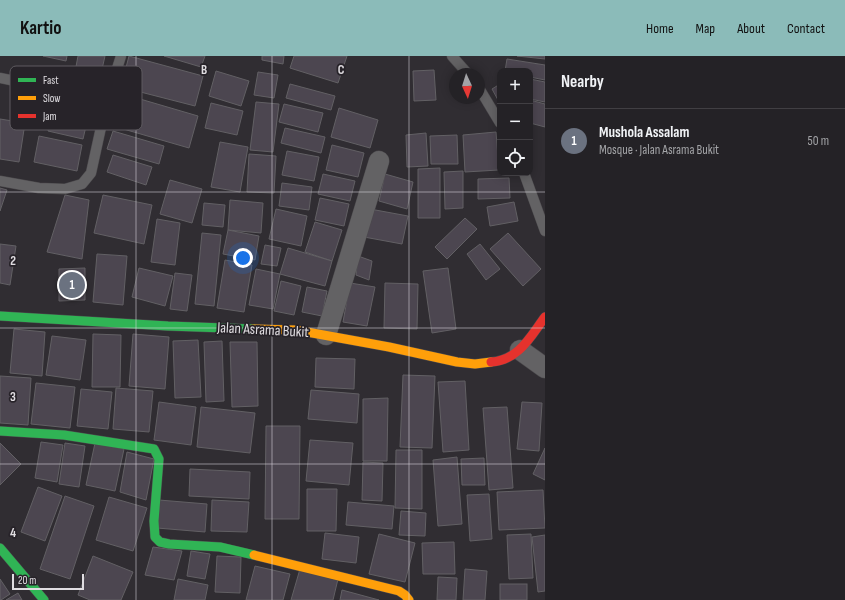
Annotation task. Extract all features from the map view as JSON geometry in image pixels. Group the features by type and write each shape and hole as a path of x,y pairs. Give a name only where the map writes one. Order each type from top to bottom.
{"street":[{"path":"326,335 379,161"},
{"name":"Jalan Asrama Bukit","path":"0,316 168,326 296,330 389,347 457,362 475,364 507,359 520,350 545,317"},
{"path":"520,350 545,368"},
{"path":"0,431 64,435 154,449 159,459 154,520 155,537 160,542 169,544 220,547 399,591 406,595 409,600"},
{"path":"0,548 44,600"}],"lane":[{"path":"118,66 121,56"},
{"path":"452,56 463,68"},
{"path":"0,78 10,80"},
{"path":"485,98 497,118"},
{"path":"0,181 39,188 64,189 82,184 90,173 100,130"},
{"path":"525,176 545,231"}],"building":[{"path":"43,56 67,56 66,61"},
{"path":"78,56 105,56 103,66 76,66"},
{"path":"129,56 203,76 195,106 142,92 142,66 126,66"},
{"path":"164,56 205,56 201,67"},
{"path":"262,56 284,56 283,64 262,60"},
{"path":"294,56 347,56 338,83 290,68"},
{"path":"517,56 545,56 545,59"},
{"path":"507,59 545,65 545,80 533,78 533,68 506,68"},
{"path":"434,70 436,100 414,101 413,71"},
{"path":"216,71 249,81 241,106 209,96"},
{"path":"258,72 278,75 274,98 254,95"},
{"path":"533,80 545,82 545,102 533,100"},
{"path":"290,84 335,96 331,110 286,98"},
{"path":"497,86 497,98 492,89"},
{"path":"142,100 198,116 189,148 127,130 142,130"},
{"path":"533,101 545,104 545,127 533,124"},
{"path":"256,102 279,104 273,152 250,150"},
{"path":"211,103 243,111 237,135 205,128"},
{"path":"284,104 323,113 318,132 279,122"},
{"path":"339,108 378,120 370,148 331,137"},
{"path":"0,119 10,121 10,130 24,130 19,162 0,159"},
{"path":"285,128 325,137 321,153 281,143"},
{"path":"48,130 85,130 83,139"},
{"path":"113,131 164,146 159,164 107,149"},
{"path":"496,132 497,170 465,172 463,135"},
{"path":"426,133 428,166 407,167 406,135"},
{"path":"457,135 458,164 431,164 430,136"},
{"path":"39,136 82,145 77,171 34,162"},
{"path":"220,142 248,147 240,192 211,187"},
{"path":"332,145 364,153 358,177 326,170"},
{"path":"287,151 319,157 314,181 282,175"},
{"path":"249,154 276,156 274,193 247,192"},
{"path":"113,155 152,167 146,185 107,172"},
{"path":"440,168 440,218 418,218 418,169"},
{"path":"463,171 463,208 445,209 444,172"},
{"path":"323,174 355,181 350,201 318,194"},
{"path":"385,174 413,182 407,209 379,201"},
{"path":"509,178 510,198 478,199 478,179"},
{"path":"170,180 202,189 192,223 160,214"},
{"path":"282,183 312,187 309,210 279,206"},
{"path":"0,188 7,190 0,211"},
{"path":"65,195 89,200 82,259 47,252"},
{"path":"103,195 152,205 144,244 94,233"},
{"path":"320,198 349,204 344,226 315,220"},
{"path":"230,200 263,203 261,233 228,230"},
{"path":"514,202 518,221 490,226 487,207"},
{"path":"204,203 225,205 223,227 202,225"},
{"path":"276,209 307,216 301,246 269,239"},
{"path":"370,209 408,216 402,244 364,237"},
{"path":"465,218 477,229 447,259 435,247"},
{"path":"157,219 180,223 175,265 151,262"},
{"path":"315,222 342,230 332,261 305,252"},
{"path":"228,230 259,236 255,260 223,254"},
{"path":"202,233 221,235 214,306 195,304"},
{"path":"508,233 541,269 523,286 490,249"},
{"path":"0,244 16,246 10,285 0,283"},
{"path":"480,244 500,269 486,280 467,254"},
{"path":"265,245 281,248 277,266 261,264"},
{"path":"288,248 332,261 325,286 280,274"},
{"path":"97,254 127,256 123,305 93,302"},
{"path":"358,256 372,261 369,280 356,275"},
{"path":"225,260 252,265 244,312 217,308"},
{"path":"85,268 85,300 59,301 59,269"},
{"path":"139,268 173,276 165,306 132,297"},
{"path":"448,268 456,329 432,333 423,271"},
{"path":"256,269 280,274 273,309 249,305"},
{"path":"175,273 192,275 187,311 170,309"},
{"path":"281,281 301,286 294,315 274,311"},
{"path":"350,283 375,287 367,326 343,322"},
{"path":"385,283 418,284 417,329 384,328"},
{"path":"307,287 327,291 322,316 302,312"},
{"path":"14,329 45,332 42,376 10,373"},
{"path":"93,334 121,335 120,387 92,387"},
{"path":"133,334 169,337 165,389 129,386"},
{"path":"52,336 86,340 80,380 46,375"},
{"path":"198,340 201,397 175,398 173,341"},
{"path":"222,341 224,401 206,402 204,342"},
{"path":"230,342 257,342 258,406 232,407"},
{"path":"316,358 355,359 354,389 315,387"},
{"path":"403,375 435,376 432,448 400,447"},
{"path":"0,376 31,378 28,425 0,423"},
{"path":"465,381 469,450 443,452 438,382"},
{"path":"36,383 75,387 70,428 31,424"},
{"path":"116,388 153,391 149,432 113,429"},
{"path":"81,389 112,392 108,429 77,426"},
{"path":"311,390 359,394 357,423 308,419"},
{"path":"388,398 387,461 363,461 363,399"},
{"path":"159,402 196,407 191,445 154,440"},
{"path":"522,402 542,403 539,451 517,449"},
{"path":"201,407 255,413 250,453 197,447"},
{"path":"507,407 513,488 489,490 483,408"},
{"path":"266,426 300,426 299,519 265,519"},
{"path":"310,440 353,443 349,485 306,481"},
{"path":"41,442 63,445 57,482 35,478"},
{"path":"0,443 21,464 0,485"},
{"path":"65,443 85,446 79,487 59,484"},
{"path":"95,443 124,449 115,491 86,485"},
{"path":"545,448 545,480 533,474"},
{"path":"396,450 422,450 422,509 395,508"},
{"path":"127,452 154,459 146,500 120,492"},
{"path":"457,457 462,524 438,526 433,460"},
{"path":"484,458 485,485 462,485 461,459"},
{"path":"363,462 383,463 382,501 362,500"},
{"path":"190,469 250,472 249,499 189,496"},
{"path":"38,487 62,496 45,541 21,532"},
{"path":"307,489 337,489 336,531 307,531"},
{"path":"543,490 545,528 499,530 497,492"},
{"path":"489,494 492,539 470,541 467,495"},
{"path":"65,496 94,506 70,579 40,569"},
{"path":"109,497 147,508 133,551 96,540"},
{"path":"159,500 207,504 205,532 157,528"},
{"path":"212,500 249,502 247,532 211,531"},
{"path":"348,502 394,506 392,529 346,525"},
{"path":"401,511 426,513 425,536 399,535"},
{"path":"325,533 359,537 356,563 322,559"},
{"path":"379,534 415,543 405,582 369,574"},
{"path":"531,534 533,578 509,579 507,535"},
{"path":"545,535 545,591 538,592 532,537"},
{"path":"454,542 455,574 423,574 422,543"},
{"path":"153,547 182,551 174,580 145,575"},
{"path":"191,551 210,554 205,579 187,576"},
{"path":"93,556 133,572 121,600 90,600 78,595"},
{"path":"217,556 241,557 240,593 215,592"},
{"path":"255,566 290,574 283,600 246,600"},
{"path":"300,569 338,579 333,600 291,600"},
{"path":"465,569 487,571 485,600 463,600"},
{"path":"438,577 457,578 456,600 437,600"},
{"path":"0,579 10,594 1,600 0,600"},
{"path":"178,579 208,585 205,600 174,600"},
{"path":"500,584 527,584 527,600 500,600"},
{"path":"342,590 379,600 340,600"},
{"path":"18,593 22,600 6,600"}],"traffic: fast":[{"path":"0,316 168,326 253,329"},
{"path":"0,431 64,435 154,449 159,459 154,521 155,537 160,542 169,544 220,547 254,555"},
{"path":"0,548 44,600"}],"traffic: slow":[{"path":"253,329 296,330 389,347 457,362 475,364 491,362"},
{"path":"254,555 399,591 409,600"}],"traffic: jam":[{"path":"491,362 509,357 516,352 529,340 545,317"}],"place":[{"name":"Mushola Assalam","path":"72,285"}]}
